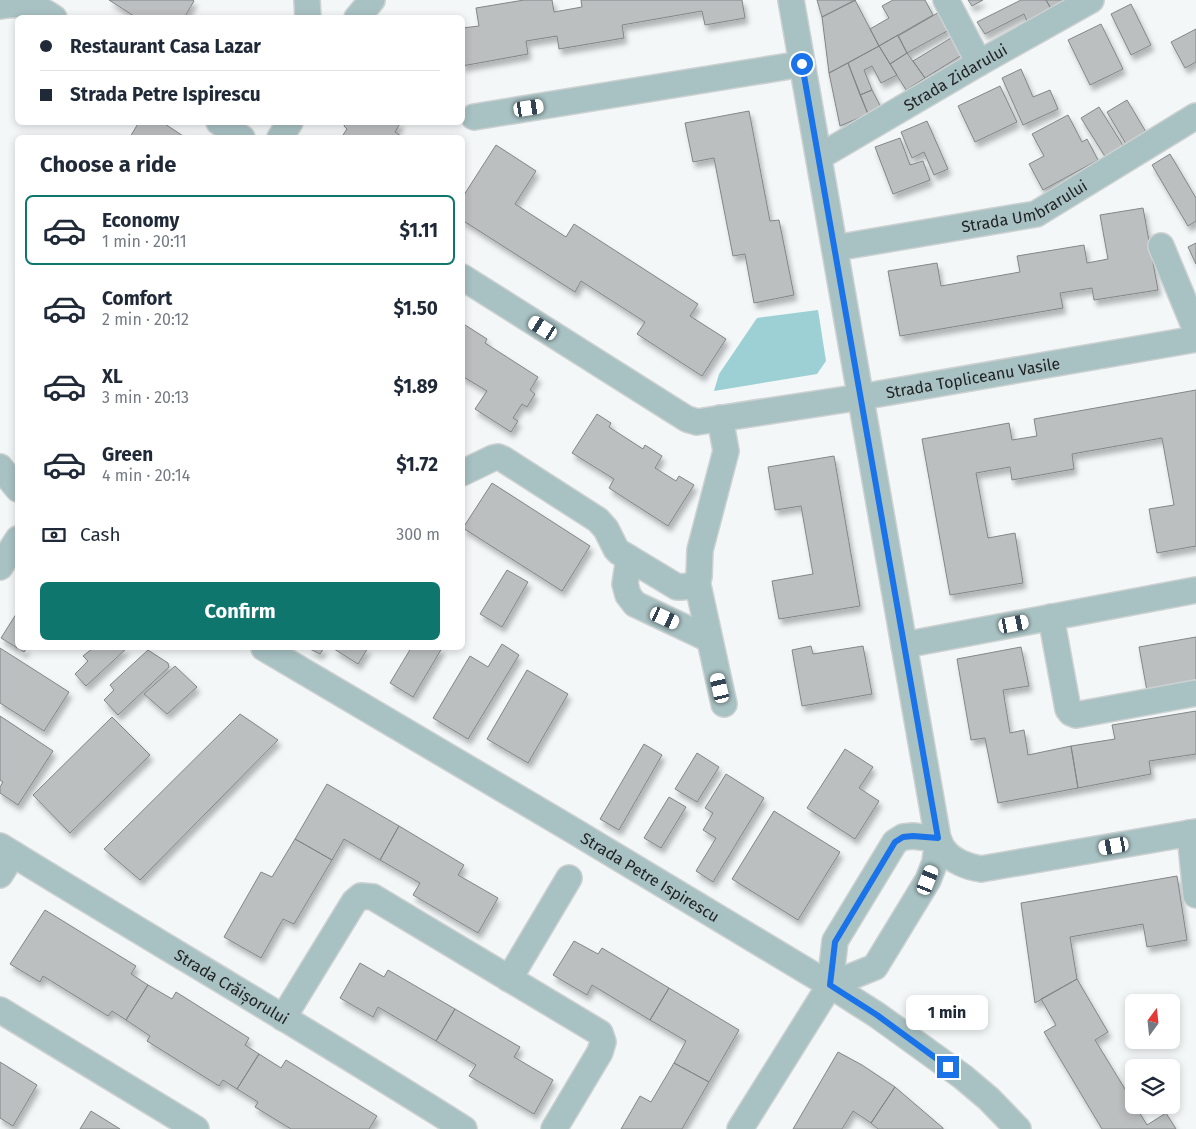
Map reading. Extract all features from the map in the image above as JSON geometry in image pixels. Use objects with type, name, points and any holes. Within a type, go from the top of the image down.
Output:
[{"type":"street","points":[[306,0],[308,15]]},
{"type":"street","points":[[360,15],[372,0]]},
{"type":"street","points":[[791,0],[938,838],[944,851],[955,860],[970,867],[981,869],[1193,832],[1196,895]]},
{"type":"street","points":[[946,0],[980,63]]},
{"type":"street","name":"Strada Zidarului","points":[[819,157],[1091,0]]},
{"type":"street","points":[[0,6],[24,4],[35,7],[49,15]]},
{"type":"street","points":[[474,117],[802,64]]},
{"type":"street","name":"Strada Umbrarului","points":[[835,248],[1036,214],[1196,116]]},
{"type":"street","points":[[222,125],[238,135]]},
{"type":"street","points":[[1161,246],[1196,330]]},
{"type":"street","name":"Strada Topliceanu Vasile","points":[[465,279],[687,419],[698,422],[861,397],[1196,339]]},
{"type":"street","points":[[720,418],[726,451],[700,550],[700,572],[697,581],[724,704]]},
{"type":"street","points":[[465,472],[493,458],[503,459],[598,520],[606,529],[616,549],[629,558],[677,587],[690,586],[697,581]]},
{"type":"street","points":[[0,467],[15,485]]},
{"type":"street","points":[[0,567],[15,544]]},
{"type":"street","points":[[629,558],[625,584],[628,595],[635,604],[710,639]]},
{"type":"street","points":[[904,645],[1196,590]]},
{"type":"street","points":[[1051,617],[1068,709],[1071,713],[1076,715],[1196,692]]},
{"type":"street","name":"Strada Petre Ispirescu","points":[[267,650],[830,985],[877,1015],[963,1077],[1018,1129]]},
{"type":"street","points":[[740,1129],[830,985],[835,942],[895,842],[903,837],[913,836],[938,838]]},
{"type":"street","points":[[830,985],[875,966],[928,880],[935,862],[938,838]]},
{"type":"street","points":[[0,875],[7,850]]},
{"type":"street","name":"Strada Crăișorului","points":[[7,850],[283,1018],[433,1121],[464,1129]]},
{"type":"street","points":[[509,979],[569,878]]},
{"type":"street","points":[[283,1018],[354,902],[361,896],[373,897],[600,1033],[603,1042],[600,1052],[554,1129]]},
{"type":"street","points":[[0,1010],[181,1125]]},
{"type":"shaded area","points":[[818,310],[826,361],[817,374],[714,391],[719,374],[757,318]]},
{"type":"building","points":[[109,0],[194,1],[186,15],[132,15]]},
{"type":"building","points":[[524,0],[552,0],[554,12],[582,7],[581,0],[742,0],[745,18],[705,25],[702,11],[622,25],[624,38],[559,49],[557,36],[526,41],[528,54],[465,65],[465,28],[479,26],[476,8]]},
{"type":"building","points":[[817,0],[856,0],[822,17]]},
{"type":"building","points":[[855,0],[879,46],[829,73],[822,17]]},
{"type":"building","points":[[893,0],[925,0],[933,15],[879,46],[870,29],[889,18],[882,6]]},
{"type":"building","points":[[968,0],[983,0],[972,6]]},
{"type":"building","points":[[1021,0],[1046,0],[1053,12],[1028,24],[1024,14],[985,34],[977,22]]},
{"type":"building","points":[[1046,0],[1071,0],[1053,12]]},
{"type":"building","points":[[1131,4],[1151,45],[1131,55],[1111,14]]},
{"type":"building","points":[[941,11],[949,30],[907,53],[898,36]]},
{"type":"building","points":[[1101,24],[1123,69],[1090,85],[1068,40]]},
{"type":"building","points":[[1196,29],[1196,62],[1185,68],[1171,42]]},
{"type":"building","points":[[898,35],[907,53],[890,64],[879,46]]},
{"type":"building","points":[[951,38],[962,55],[925,78],[913,61]]},
{"type":"building","points":[[879,46],[897,75],[881,83],[872,66],[864,70],[872,90],[860,95],[848,63]]},
{"type":"building","points":[[907,53],[925,78],[906,90],[890,64]]},
{"type":"building","points":[[848,63],[868,114],[840,126],[829,73]]},
{"type":"building","points":[[1021,69],[1033,97],[1050,90],[1058,109],[1023,125],[1002,78]]},
{"type":"building","points":[[1000,86],[1017,122],[975,142],[958,106]]},
{"type":"building","points":[[872,90],[882,109],[868,114],[860,95]]},
{"type":"building","points":[[1127,100],[1146,132],[1126,144],[1107,112]]},
{"type":"building","points":[[1099,107],[1124,147],[1106,158],[1081,118]]},
{"type":"building","points":[[749,111],[770,221],[779,220],[794,295],[754,303],[745,254],[733,256],[714,158],[693,162],[685,123]]},
{"type":"building","points":[[1068,115],[1082,142],[1087,139],[1098,160],[1043,190],[1029,164],[1044,156],[1032,134]]},
{"type":"building","points":[[927,121],[948,169],[934,175],[924,152],[912,158],[901,132]]},
{"type":"building","points":[[137,125],[166,125],[182,135],[131,135]]},
{"type":"building","points":[[399,125],[395,132],[400,135],[343,135],[347,129],[344,126]]},
{"type":"building","points":[[900,138],[910,165],[923,161],[930,180],[893,194],[875,147]]},
{"type":"building","points":[[496,145],[536,171],[515,204],[566,237],[574,224],[698,304],[690,316],[726,339],[702,376],[637,334],[645,322],[581,281],[575,292],[465,222],[465,193]]},
{"type":"building","points":[[1170,154],[1196,198],[1196,221],[1188,226],[1152,165]]},
{"type":"building","points":[[1143,208],[1158,290],[1094,300],[1092,288],[1060,293],[1063,308],[900,336],[888,271],[937,263],[941,286],[1020,272],[1017,256],[1084,245],[1087,263],[1108,259],[1100,215]]},
{"type":"building","points":[[1196,243],[1196,264],[1188,247]]},
{"type":"building","points":[[465,325],[487,339],[485,343],[538,377],[530,390],[535,394],[527,407],[522,404],[513,418],[518,421],[511,432],[475,409],[487,391],[465,378]]},
{"type":"building","points":[[1196,390],[1196,546],[1157,553],[1149,509],[1174,505],[1162,438],[1072,454],[1074,469],[1012,480],[1010,467],[976,473],[988,538],[1015,533],[1023,583],[950,595],[922,439],[1009,423],[1012,440],[1037,436],[1034,419]]},
{"type":"building","points":[[597,414],[611,423],[609,427],[643,449],[645,445],[662,456],[655,468],[676,481],[679,476],[694,485],[668,526],[609,488],[614,479],[572,453]]},
{"type":"building","points":[[834,456],[860,606],[779,619],[772,581],[813,574],[801,506],[775,510],[768,467]]},
{"type":"building","points":[[492,483],[590,546],[562,591],[465,529],[465,525]]},
{"type":"building","points":[[507,570],[528,582],[502,627],[480,614]]},
{"type":"building","points":[[15,616],[15,647],[1,638]]},
{"type":"building","points":[[1196,637],[1196,682],[1147,691],[1139,647]]},
{"type":"building","points":[[502,644],[519,655],[468,739],[433,718],[470,656],[488,667]]},
{"type":"building","points":[[811,646],[813,654],[863,646],[872,694],[802,706],[792,650]]},
{"type":"building","points":[[1021,647],[1029,686],[1003,690],[1010,733],[1024,730],[1028,755],[1071,746],[1078,788],[998,803],[985,738],[971,740],[957,659]]},
{"type":"building","points":[[0,648],[69,692],[44,731],[0,703]]},
{"type":"building","points":[[90,650],[125,650],[86,686],[75,674],[88,661],[83,656]]},
{"type":"building","points":[[148,650],[168,663],[169,667],[118,715],[104,700],[114,690],[110,685]]},
{"type":"building","points":[[312,650],[323,650],[320,654]]},
{"type":"building","points":[[336,650],[367,650],[358,664]]},
{"type":"building","points":[[410,650],[441,650],[413,697],[390,683]]},
{"type":"building","points":[[175,666],[197,687],[167,714],[144,694]]},
{"type":"building","points":[[527,670],[568,694],[528,763],[487,739]]},
{"type":"building","points":[[1196,711],[1196,754],[1149,761],[1151,774],[1078,788],[1071,746],[1115,739],[1112,725]]},
{"type":"building","points":[[240,714],[278,740],[140,880],[104,849]]},
{"type":"building","points":[[0,716],[53,751],[18,805],[0,793],[0,787],[3,782],[0,780]]},
{"type":"building","points":[[112,717],[150,755],[70,833],[33,795]]},
{"type":"building","points":[[644,744],[662,755],[619,830],[600,819]]},
{"type":"building","points":[[845,749],[873,767],[859,788],[879,801],[855,839],[807,808]]},
{"type":"building","points":[[697,753],[719,767],[697,802],[675,789]]},
{"type":"building","points":[[726,774],[764,798],[713,882],[696,871],[716,838],[703,830],[713,813],[705,808]]},
{"type":"building","points":[[327,784],[399,826],[380,860],[344,839],[332,860],[295,839]]},
{"type":"building","points":[[669,797],[686,807],[661,848],[644,838]]},
{"type":"building","points":[[774,811],[840,852],[798,920],[732,879]]},
{"type":"building","points":[[399,826],[464,865],[458,875],[498,898],[478,933],[413,895],[420,883],[380,860]]},
{"type":"building","points":[[295,839],[332,860],[294,924],[283,919],[261,958],[224,937],[261,872],[272,877]]},
{"type":"building","points":[[1177,876],[1187,940],[1147,947],[1143,924],[1070,937],[1077,979],[1035,1003],[1021,903]]},
{"type":"building","points":[[45,910],[136,966],[131,974],[148,985],[126,1020],[112,1011],[108,1016],[43,976],[40,982],[10,964]]},
{"type":"building","points":[[574,941],[598,954],[602,948],[669,988],[650,1020],[592,985],[587,995],[553,975]]},
{"type":"building","points":[[360,963],[384,977],[388,970],[455,1009],[436,1041],[378,1007],[373,1017],[340,998]]},
{"type":"building","points":[[1077,979],[1108,1032],[1095,1040],[1125,1089],[1125,1114],[1140,1114],[1147,1125],[1167,1114],[1176,1129],[1102,1129],[1044,1032],[1056,1025],[1041,999]]},
{"type":"building","points":[[148,985],[172,999],[176,992],[249,1038],[245,1045],[259,1054],[237,1089],[223,1080],[219,1086],[147,1041],[150,1036],[126,1020]]},
{"type":"building","points":[[669,988],[739,1030],[709,1082],[674,1063],[686,1041],[650,1020]]},
{"type":"building","points":[[455,1009],[520,1047],[514,1057],[553,1080],[534,1114],[469,1076],[476,1065],[436,1041]]},
{"type":"building","points":[[838,1052],[895,1087],[871,1123],[853,1111],[842,1129],[793,1129]]},
{"type":"building","points":[[259,1054],[281,1068],[286,1060],[377,1116],[369,1129],[291,1129],[255,1107],[258,1102],[237,1089]]},
{"type":"building","points":[[0,1062],[37,1085],[13,1126],[0,1118]]},
{"type":"building","points":[[674,1063],[709,1082],[682,1129],[621,1129],[640,1096],[651,1102]]},
{"type":"building","points":[[895,1087],[943,1129],[878,1129],[871,1123]]},
{"type":"building","points":[[91,1111],[120,1129],[80,1129]]},
{"type":"route","points":[[802,64],[938,838],[913,836],[903,837],[895,842],[835,942],[830,985],[877,1015],[948,1067]]}]
